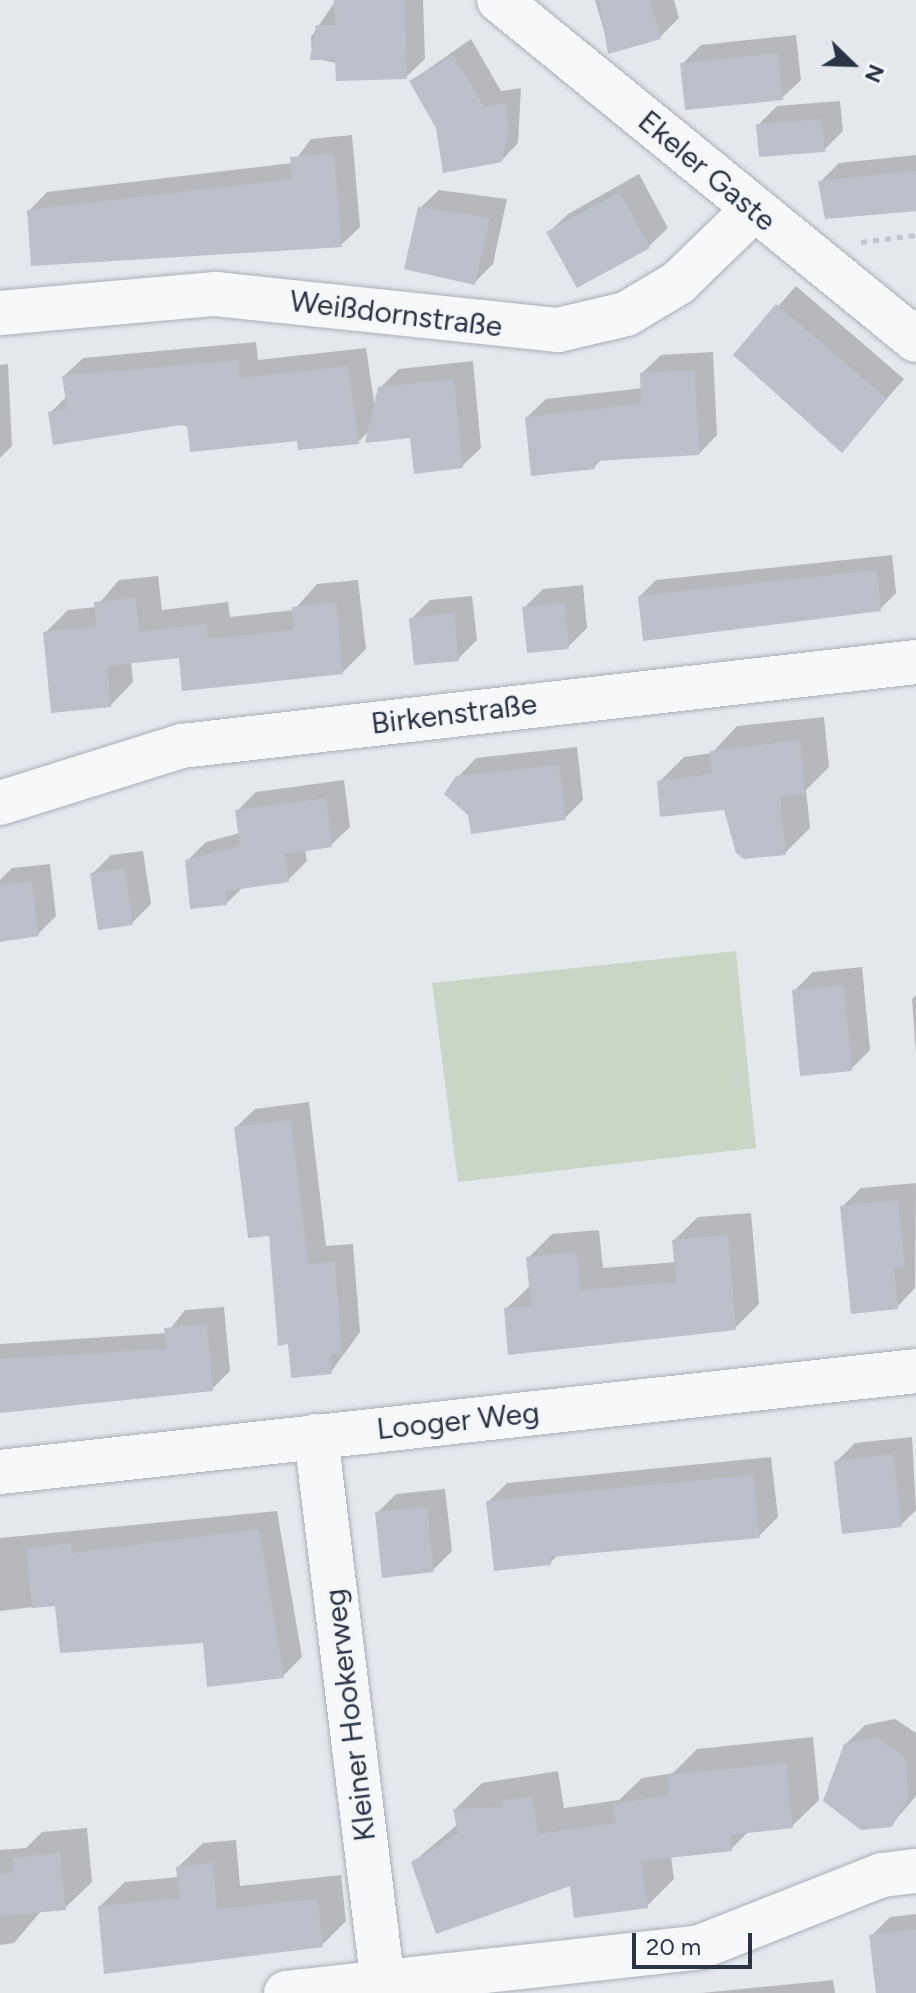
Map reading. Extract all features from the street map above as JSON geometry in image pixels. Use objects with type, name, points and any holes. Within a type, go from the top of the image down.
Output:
[{"type":"street","name":"Ekeler Gaste","points":[[499,0],[916,340]]},
{"type":"street","name":"Weißdornstraße","points":[[0,313],[215,294],[558,330],[626,314],[678,283],[753,210]]},
{"type":"street","name":"Birkenstraße","points":[[0,803],[182,746],[916,662]]},
{"type":"street","name":"Looger Weg","points":[[0,1472],[916,1371]]},
{"type":"street","name":"Kleiner Hookerweg","points":[[316,1436],[383,1985]]},
{"type":"street","points":[[286,1993],[383,1985],[700,1947],[882,1875],[916,1871]]},
{"type":"green space","points":[[736,951],[756,1148],[458,1182],[432,983]]},
{"type":"building","points":[[334,0],[405,0],[407,79],[336,81],[335,60],[310,60],[316,25],[335,25]]},
{"type":"building","points":[[599,0],[650,0],[661,39],[608,54]]},
{"type":"building","points":[[778,53],[783,100],[685,110],[680,63]]},
{"type":"building","points":[[453,55],[484,107],[505,103],[509,128],[502,162],[443,173],[436,128],[409,81]]},
{"type":"building","points":[[822,119],[825,152],[759,157],[756,124]]},
{"type":"building","points":[[334,153],[342,247],[31,266],[27,210],[292,179],[290,157]]},
{"type":"building","points":[[916,171],[916,211],[825,219],[818,181]]},
{"type":"building","points":[[620,192],[650,248],[577,288],[546,232]]},
{"type":"building","points":[[418,207],[490,218],[475,285],[404,269]]},
{"type":"building","points":[[776,304],[887,399],[842,453],[733,355]]},
{"type":"building","points":[[238,360],[240,378],[348,366],[359,444],[298,450],[297,441],[190,452],[187,424],[53,445],[48,412],[67,409],[62,376]]},
{"type":"building","points":[[695,370],[699,455],[594,461],[595,469],[531,476],[525,417],[641,404],[640,373]]},
{"type":"building","points":[[454,379],[463,468],[414,474],[410,438],[365,443],[378,387]]},
{"type":"building","points":[[877,570],[881,611],[643,641],[638,596]]},
{"type":"building","points":[[136,598],[139,632],[206,624],[208,639],[294,630],[292,607],[336,602],[343,674],[182,691],[179,658],[107,666],[111,707],[51,713],[43,632],[96,627],[94,602]]},
{"type":"building","points":[[565,603],[569,649],[527,653],[522,607]]},
{"type":"building","points":[[454,613],[459,661],[414,665],[409,618]]},
{"type":"building","points":[[800,740],[805,794],[780,796],[786,855],[744,859],[736,853],[724,810],[660,817],[657,781],[712,774],[710,751]]},
{"type":"building","points":[[559,765],[566,820],[471,834],[468,815],[444,794],[456,776]]},
{"type":"building","points":[[326,798],[332,847],[285,854],[289,882],[226,891],[227,905],[190,909],[185,860],[240,846],[235,810]]},
{"type":"building","points":[[125,869],[133,925],[98,930],[90,873]]},
{"type":"building","points":[[32,881],[39,936],[0,942],[0,885]]},
{"type":"building","points":[[844,985],[852,1071],[800,1076],[792,990]]},
{"type":"building","points":[[291,1120],[308,1264],[335,1262],[342,1353],[330,1354],[332,1374],[291,1378],[288,1344],[278,1346],[269,1236],[248,1238],[234,1127]]},
{"type":"building","points":[[898,1200],[905,1267],[894,1268],[898,1309],[851,1314],[840,1206]]},
{"type":"building","points":[[728,1235],[736,1330],[508,1355],[504,1308],[531,1306],[526,1257],[577,1252],[580,1290],[676,1282],[672,1240]]},
{"type":"building","points":[[207,1324],[213,1391],[0,1413],[0,1359],[167,1349],[164,1328]]},
{"type":"building","points":[[893,1454],[902,1527],[842,1534],[834,1461]]},
{"type":"building","points":[[753,1475],[760,1538],[550,1557],[551,1565],[494,1571],[486,1501]]},
{"type":"building","points":[[427,1507],[434,1572],[382,1578],[375,1512]]},
{"type":"building","points":[[259,1529],[284,1678],[207,1687],[203,1643],[60,1653],[55,1606],[32,1608],[26,1549],[71,1543],[72,1553]]},
{"type":"building","points":[[875,1737],[905,1756],[909,1797],[892,1827],[861,1830],[823,1801],[844,1744]]},
{"type":"building","points":[[786,1763],[793,1828],[730,1835],[732,1851],[641,1861],[648,1908],[574,1918],[570,1886],[436,1934],[411,1862],[458,1834],[453,1809],[503,1807],[502,1800],[532,1797],[538,1834],[616,1823],[613,1804],[670,1795],[668,1775]]},
{"type":"building","points":[[60,1853],[66,1910],[0,1916],[0,1874],[14,1872],[13,1858]]},
{"type":"building","points":[[213,1863],[217,1909],[318,1899],[323,1947],[104,1974],[98,1906],[180,1898],[176,1867]]},
{"type":"building","points":[[916,1929],[916,1993],[876,1993],[869,1935]]}]
